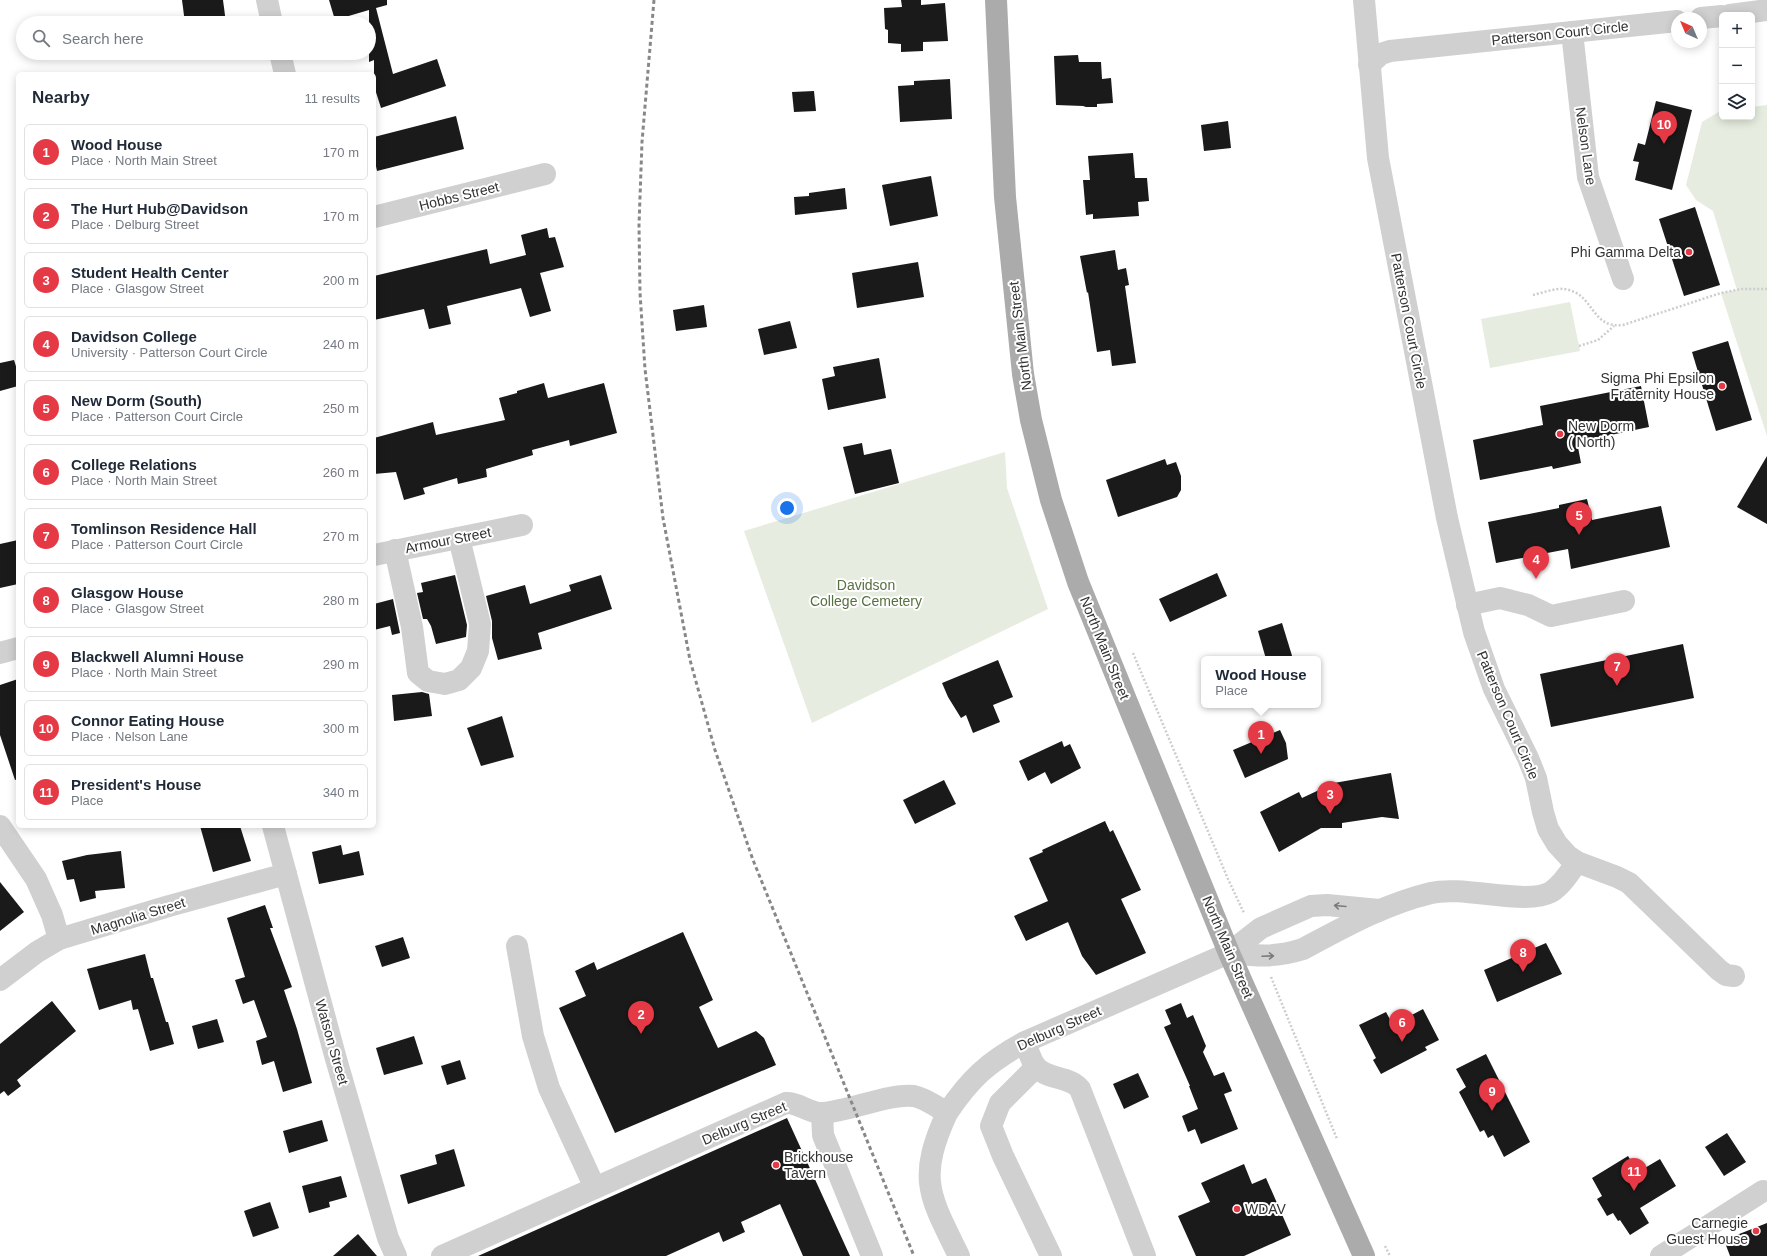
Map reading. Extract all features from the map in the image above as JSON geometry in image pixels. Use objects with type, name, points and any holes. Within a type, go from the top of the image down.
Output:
[{"type":"main road","name":"North Main Street","points":[[996,0],[1005,197],[1023,374],[1031,420],[1051,500],[1078,582],[1230,953],[1364,1256]]},
{"type":"street","points":[[267,0],[270,16]]},
{"type":"street","points":[[1364,0],[1369,65]]},
{"type":"street","points":[[1752,12],[1767,10]]},
{"type":"street","points":[[1707,17],[1719,16]]},
{"type":"street","name":"Patterson Court Circle","points":[[1671,22],[1390,51],[1381,54],[1369,65],[1378,158],[1447,518],[1467,604],[1474,632],[1494,689],[1528,758],[1536,778],[1548,829],[1557,844],[1568,856],[1577,862],[1629,883],[1719,970],[1726,975],[1734,976]]},
{"type":"street","name":"Nelson Lane","points":[[1572,32],[1588,177],[1623,279]]},
{"type":"street","points":[[282,60],[285,72]]},
{"type":"street","name":"Hobbs Street","points":[[376,216],[544,174]]},
{"type":"street","name":"Armour Street","points":[[376,555],[522,525]]},
{"type":"street","points":[[395,550],[412,627],[418,673],[428,681],[445,684],[459,680],[471,668],[478,651],[480,624],[459,538]]},
{"type":"street","points":[[1467,604],[1500,598],[1528,605],[1551,616],[1624,601]]},
{"type":"street","points":[[0,653],[16,649]]},
{"type":"street","points":[[0,826],[36,879],[52,915],[59,940]]},
{"type":"street","name":"Watson Street","points":[[274,828],[336,1059],[388,1238],[396,1256]]},
{"type":"street","points":[[1230,953],[1260,956],[1274,956],[1290,953],[1303,949],[1378,910],[1430,893],[1462,891],[1486,894],[1537,896],[1551,892],[1566,877],[1577,862]]},
{"type":"street","name":"Magnolia Street","points":[[0,980],[37,952],[59,940],[169,906],[286,874]]},
{"type":"street","points":[[1230,953],[1261,928],[1311,906],[1327,905],[1378,910]]},
{"type":"street","points":[[517,946],[533,1036],[549,1088],[594,1188]]},
{"type":"street","name":"Delburg Street","points":[[442,1256],[786,1103],[793,1102],[810,1111],[822,1113],[906,1096],[914,1096],[923,1099],[947,1113],[963,1089],[996,1058],[1025,1042],[1230,953]]},
{"type":"street","points":[[1025,1042],[1036,1068],[1046,1074],[1075,1083],[1080,1089],[1145,1256]]},
{"type":"street","points":[[1036,1068],[1000,1103],[991,1126],[1003,1156],[1051,1256]]},
{"type":"street","points":[[822,1113],[823,1134],[872,1256]]},
{"type":"street","points":[[947,1113],[932,1147],[929,1178],[930,1193],[936,1209],[959,1256]]},
{"type":"street","points":[[1661,1256],[1763,1191]]},
{"type":"path","points":[[1533,295],[1563,289],[1577,293],[1588,301],[1600,319],[1614,326],[1623,325],[1721,293],[1741,289],[1767,289]]},
{"type":"path","points":[[1579,346],[1598,340],[1614,326]]},
{"type":"green space","points":[[1767,105],[1767,436],[1721,293],[1737,290],[1713,211],[1696,200],[1686,185],[1702,122],[1719,112],[1719,120],[1755,120],[1755,107]]},
{"type":"green space","points":[[1570,302],[1580,351],[1490,368],[1481,319]]},
{"type":"green space","name":"Davidson College Cemetery","points":[[1005,452],[1007,488],[1048,609],[812,723],[744,531]]},
{"type":"building","points":[[182,0],[223,0],[225,16],[184,16]]},
{"type":"building","points":[[329,0],[387,0],[387,5],[376,8],[393,74],[437,59],[446,86],[381,108],[376,92],[376,72],[374,72],[374,60],[376,60],[376,16],[369,16],[369,10],[349,16],[334,16]]},
{"type":"building","points":[[901,0],[921,0],[921,5],[945,3],[948,41],[923,42],[923,51],[901,52],[901,44],[888,43],[888,30],[885,29],[884,8],[902,7]]},
{"type":"building","points":[[1078,55],[1079,62],[1101,62],[1102,79],[1111,78],[1113,103],[1097,104],[1097,107],[1056,105],[1054,56]]},
{"type":"building","points":[[950,79],[952,119],[900,122],[898,86],[914,85],[914,81]]},
{"type":"building","points":[[814,91],[816,111],[794,112],[792,92]]},
{"type":"building","points":[[1656,101],[1692,110],[1672,190],[1635,180],[1639,162],[1633,161],[1638,143],[1645,145]]},
{"type":"building","points":[[456,116],[464,149],[377,171],[376,136]]},
{"type":"building","points":[[1228,121],[1231,148],[1204,151],[1201,125]]},
{"type":"building","points":[[1133,153],[1135,178],[1147,178],[1149,201],[1138,202],[1139,216],[1093,219],[1093,214],[1086,215],[1083,180],[1090,180],[1088,156]]},
{"type":"building","points":[[931,176],[938,216],[890,226],[882,185]]},
{"type":"building","points":[[845,188],[847,209],[795,215],[794,197],[809,196],[809,193]]},
{"type":"building","name":"Phi Gamma Delta","points":[[1695,207],[1720,285],[1684,296],[1659,219]]},
{"type":"building","points":[[547,228],[549,238],[555,237],[564,267],[540,273],[551,311],[530,317],[521,288],[447,306],[451,324],[429,329],[424,309],[376,320],[376,276],[487,249],[490,264],[526,255],[521,235]]},
{"type":"building","points":[[1115,250],[1118,270],[1126,268],[1129,285],[1125,286],[1136,363],[1112,366],[1110,350],[1097,352],[1088,292],[1087,293],[1080,256]]},
{"type":"building","points":[[918,262],[924,297],[857,308],[852,273]]},
{"type":"building","points":[[704,305],[707,327],[676,331],[673,310]]},
{"type":"building","points":[[790,321],[797,348],[764,355],[758,329]]},
{"type":"building","name":"Sigma Phi Epsilon Fraternity House","points":[[1728,341],[1752,420],[1716,431],[1692,352]]},
{"type":"building","points":[[879,358],[886,398],[828,410],[822,379],[835,376],[833,367]]},
{"type":"building","points":[[14,360],[16,366],[16,387],[0,391],[0,363]]},
{"type":"building","points":[[544,383],[548,398],[604,383],[617,433],[570,446],[569,440],[532,450],[533,455],[486,469],[487,477],[458,484],[457,478],[423,488],[425,494],[404,500],[396,472],[376,474],[376,437],[433,422],[436,435],[505,420],[499,398],[517,393],[517,391]]},
{"type":"building","name":"New Dorm ( North)","points":[[1641,386],[1649,427],[1577,442],[1581,463],[1553,469],[1552,466],[1480,480],[1473,440],[1543,425],[1540,406]]},
{"type":"building","points":[[862,443],[864,455],[891,449],[899,483],[855,494],[843,447]]},
{"type":"building","points":[[1767,456],[1767,524],[1737,507]]},
{"type":"building","points":[[1165,459],[1167,465],[1176,462],[1181,476],[1181,490],[1177,497],[1118,517],[1106,480]]},
{"type":"building","points":[[1587,499],[1592,520],[1661,506],[1670,547],[1571,569],[1568,549],[1496,563],[1488,522],[1559,508],[1559,505]]},
{"type":"building","points":[[16,540],[16,584],[0,588],[0,544]]},
{"type":"building","points":[[1217,573],[1227,596],[1170,622],[1159,599]]},
{"type":"building","points":[[455,575],[467,625],[466,637],[436,644],[431,626],[427,619],[423,619],[417,593],[423,592],[421,583]]},
{"type":"building","points":[[601,575],[612,609],[538,633],[542,649],[498,660],[492,638],[492,621],[486,596],[525,585],[530,604],[571,591],[569,585]]},
{"type":"building","points":[[393,599],[400,633],[392,635],[390,626],[376,630],[376,603]]},
{"type":"building","points":[[1282,623],[1292,656],[1265,656],[1258,631]]},
{"type":"building","points":[[1683,644],[1694,698],[1551,727],[1540,674]]},
{"type":"building","points":[[998,660],[1013,697],[993,705],[1000,722],[973,733],[966,715],[961,718],[948,697],[942,683]]},
{"type":"building","points":[[16,680],[15,780],[0,735],[0,685]]},
{"type":"building","points":[[422,692],[429,694],[432,716],[394,721],[392,695]]},
{"type":"building","points":[[502,716],[514,757],[481,766],[467,728]]},
{"type":"building","points":[[1280,730],[1286,743],[1288,759],[1245,778],[1233,750]]},
{"type":"building","points":[[1062,741],[1064,747],[1070,744],[1081,768],[1051,784],[1045,772],[1028,781],[1019,761]]},
{"type":"building","points":[[1391,773],[1399,819],[1382,817],[1342,823],[1342,828],[1321,828],[1279,852],[1260,812],[1299,792],[1302,798],[1334,783]]},
{"type":"building","points":[[944,780],[956,804],[915,824],[903,800]]},
{"type":"building","points":[[1105,821],[1110,832],[1113,830],[1141,890],[1121,899],[1146,953],[1096,975],[1082,956],[1068,922],[1026,941],[1014,916],[1048,901],[1029,858],[1043,852],[1042,850]]},
{"type":"building","points":[[201,828],[241,828],[251,861],[213,872]]},
{"type":"building","points":[[341,845],[343,855],[359,851],[364,875],[319,884],[312,852]]},
{"type":"building","points":[[121,851],[125,888],[95,891],[96,898],[80,902],[74,879],[67,880],[62,861],[87,855]]},
{"type":"building","points":[[0,882],[24,912],[0,931]]},
{"type":"building","points":[[265,905],[273,928],[270,928],[292,987],[284,990],[297,1029],[312,1083],[283,1092],[274,1061],[262,1065],[256,1041],[267,1037],[254,1000],[243,1004],[235,980],[245,977],[227,918]]},
{"type":"building","points":[[683,932],[713,1000],[699,1007],[718,1048],[756,1031],[764,1038],[776,1065],[615,1133],[559,1008],[586,996],[575,971],[594,962],[597,970]]},
{"type":"building","points":[[403,937],[410,958],[382,967],[375,946]]},
{"type":"building","points":[[1546,943],[1562,974],[1497,1002],[1484,970]]},
{"type":"building","points":[[145,954],[151,978],[153,978],[174,1044],[150,1051],[138,1009],[133,1010],[131,1000],[99,1010],[87,969]]},
{"type":"building","points":[[52,1001],[76,1031],[17,1080],[21,1086],[8,1096],[4,1091],[0,1094],[0,1044]]},
{"type":"building","points":[[1181,1003],[1187,1018],[1193,1015],[1206,1046],[1203,1052],[1214,1076],[1224,1072],[1232,1091],[1224,1094],[1238,1129],[1201,1144],[1195,1129],[1188,1132],[1182,1116],[1198,1109],[1190,1086],[1164,1027],[1171,1024],[1165,1010]]},
{"type":"building","points":[[1423,1009],[1439,1040],[1425,1047],[1427,1050],[1381,1074],[1373,1060],[1376,1058],[1359,1025],[1386,1012],[1393,1025]]},
{"type":"building","points":[[217,1019],[224,1042],[198,1049],[192,1026]]},
{"type":"building","points":[[414,1036],[423,1064],[384,1075],[376,1048]]},
{"type":"building","points":[[1486,1054],[1530,1142],[1504,1157],[1493,1135],[1488,1138],[1484,1130],[1480,1132],[1459,1092],[1466,1087],[1456,1069]]},
{"type":"building","points":[[460,1060],[466,1079],[447,1085],[441,1066]]},
{"type":"building","points":[[1138,1073],[1149,1097],[1124,1109],[1113,1084]]},
{"type":"building","points":[[787,1118],[850,1256],[803,1256],[780,1204],[741,1222],[745,1232],[723,1242],[719,1232],[666,1256],[478,1256]]},
{"type":"building","points":[[322,1120],[328,1141],[289,1153],[283,1131]]},
{"type":"building","points":[[1727,1133],[1746,1162],[1724,1176],[1705,1147]]},
{"type":"building","points":[[454,1149],[465,1186],[408,1204],[400,1175],[437,1164],[435,1155]]},
{"type":"building","points":[[1628,1156],[1638,1172],[1660,1159],[1676,1186],[1640,1208],[1649,1223],[1630,1235],[1620,1220],[1618,1221],[1613,1213],[1607,1216],[1597,1199],[1602,1196],[1592,1178]]},
{"type":"building","name":"WDAV","points":[[1244,1164],[1252,1184],[1266,1178],[1291,1235],[1244,1256],[1196,1256],[1178,1216],[1210,1202],[1201,1183]]},
{"type":"building","points":[[341,1176],[347,1197],[329,1202],[330,1207],[309,1213],[302,1186]]},
{"type":"building","points":[[270,1202],[279,1228],[253,1237],[244,1211]]},
{"type":"building","name":"Carnegie Guest House","points":[[1767,1223],[1767,1256],[1730,1256],[1724,1240]]},
{"type":"building","points":[[358,1234],[377,1256],[333,1256]]},
{"type":"railway","points":[[654,0],[642,142],[639,225],[640,293],[645,369],[663,518],[690,660],[715,750],[753,860],[914,1256]]},
{"type":"place","name":"Connor Eating House","points":[[1664,144]]},
{"type":"place","name":"Phi Gamma Delta","points":[[1689,252]]},
{"type":"place","name":"Sigma Phi Epsilon Fraternity House","points":[[1722,386]]},
{"type":"place","name":"New Dorm ( North)","points":[[1560,434]]},
{"type":"place","name":"New Dorm (South)","points":[[1579,535]]},
{"type":"place","name":"Davidson College","points":[[1536,579]]},
{"type":"place","name":"Tomlinson Residence Hall","points":[[1617,686]]},
{"type":"place","name":"Wood House","points":[[1261,754]]},
{"type":"place","name":"Student Health Center","points":[[1330,814]]},
{"type":"place","name":"Glasgow House","points":[[1523,972]]},
{"type":"place","name":"The Hurt Hub@Davidson","points":[[641,1034]]},
{"type":"place","name":"College Relations","points":[[1402,1042]]},
{"type":"place","name":"Blackwell Alumni House","points":[[1492,1111]]},
{"type":"place","name":"Brickhouse Tavern","points":[[776,1165]]},
{"type":"place","name":"President's House","points":[[1634,1191]]},
{"type":"place","name":"WDAV","points":[[1237,1209]]},
{"type":"place","name":"Carnegie Guest House","points":[[1756,1231]]}]
